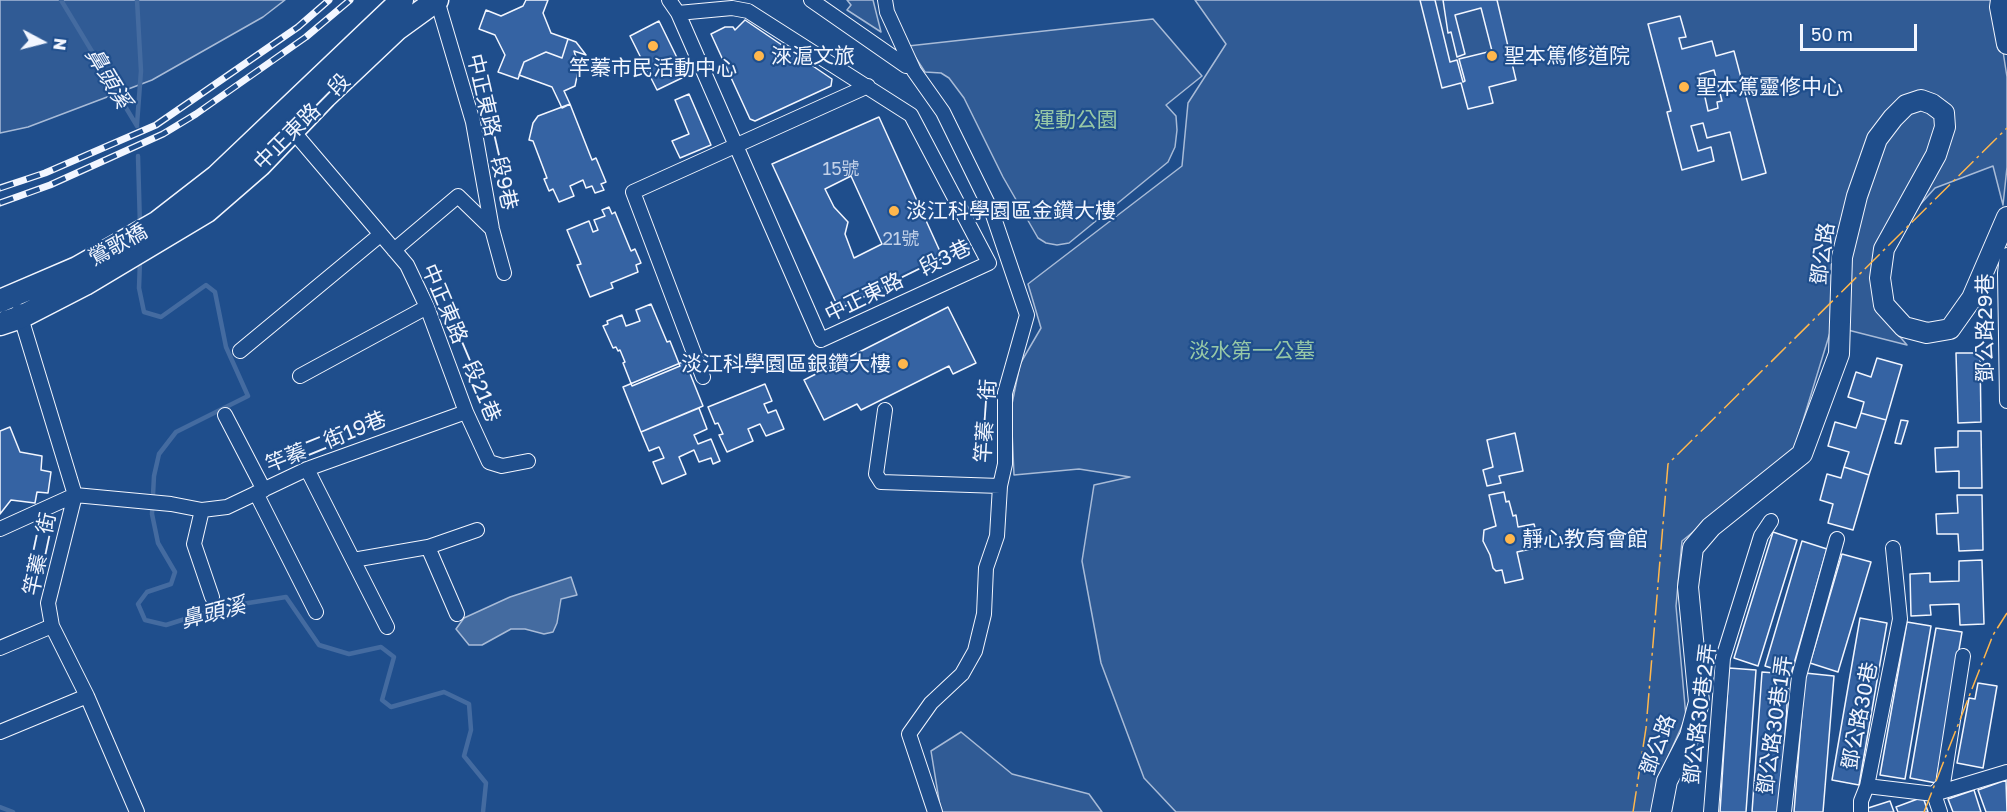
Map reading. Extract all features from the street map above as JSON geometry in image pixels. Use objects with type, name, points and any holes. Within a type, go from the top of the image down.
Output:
[{"type":"main road","name":"中正東路一段","points":[[161,230],[391,8],[402,0]]},
{"type":"main road","name":"中正東路一段","points":[[161,230],[207,211],[260,165],[292,130],[397,29],[437,0]]},
{"type":"main road","name":"鶯歌橋","points":[[81,276],[161,230]]},
{"type":"main road","points":[[6,298],[81,276]]},
{"type":"main road","points":[[11,320],[81,276]]},
{"type":"street","name":"中正東路一段9巷","points":[[437,0],[473,122],[492,229],[504,273]]},
{"type":"street","name":"中正東路一段3巷","points":[[669,0],[678,13],[821,340],[988,263],[911,115],[748,10],[732,8],[678,13]]},
{"type":"street","points":[[811,0],[906,66]]},
{"type":"street","name":"竿蓁一街","points":[[885,0],[887,12],[914,71],[943,112],[992,212],[1027,315],[1005,393],[1005,464],[1000,486],[997,536],[986,567],[984,614],[975,651],[962,674],[931,703],[909,734],[935,812]]},
{"type":"street","points":[[2001,0],[2000,7],[2007,44]]},
{"type":"street","points":[[703,377],[633,192],[868,86]]},
{"type":"street","name":"鄧公路","points":[[1661,812],[1667,781],[1690,736],[1699,702],[1688,587],[1693,548],[1711,527],[1802,454],[1839,354],[1842,257],[1857,196],[1877,139],[1906,105],[1921,100],[1932,104],[1944,113],[1945,127],[1936,155],[1884,249],[1880,278],[1884,305],[1904,327],[1927,333],[1950,329],[1972,298],[2007,217]]},
{"type":"street","name":"中正東路一段21巷","points":[[292,130],[407,265],[427,307],[466,412],[489,462],[502,466],[528,462]]},
{"type":"street","points":[[394,250],[458,196],[492,229]]},
{"type":"street","points":[[240,351],[381,235]]},
{"type":"street","name":"鄧公路29巷","points":[[2007,255],[2007,400]]},
{"type":"street","name":"竿蓁二街","points":[[6,298],[11,320],[75,495],[48,603],[52,626],[87,696],[137,812]]},
{"type":"street","points":[[300,376],[427,307]]},
{"type":"street","points":[[885,410],[876,474],[880,482],[1000,486]]},
{"type":"street","name":"竿蓁二街19巷","points":[[75,495],[171,504],[202,510],[227,507],[307,469],[466,412]]},
{"type":"street","points":[[225,416],[316,612]]},
{"type":"street","points":[[307,469],[387,627]]},
{"type":"street","points":[[0,529],[75,495]]},
{"type":"street","points":[[202,510],[194,544],[212,597]]},
{"type":"street","name":"鄧公路30巷2弄","points":[[1711,812],[1723,658],[1761,536],[1771,521]]},
{"type":"street","points":[[353,560],[428,547],[477,530]]},
{"type":"street","name":"鄧公路30巷1弄","points":[[1784,812],[1799,676],[1837,539]]},
{"type":"street","points":[[428,547],[457,614]]},
{"type":"street","name":"鄧公路30巷","points":[[1893,548],[1900,619],[1867,786],[1934,794],[2007,772]]},
{"type":"street","points":[[0,648],[52,626]]},
{"type":"street","points":[[1940,812],[1934,794],[1943,784],[1963,656]]},
{"type":"street","points":[[0,732],[87,696]]},
{"type":"street","points":[[1861,812],[1860,801],[1867,786]]},
{"type":"shaded area","points":[[0,0],[285,0],[263,17],[152,80],[28,127],[0,133]]},
{"type":"shaded area","points":[[847,0],[873,0],[881,32],[847,10],[851,5]]},
{"type":"shaded area","points":[[1195,0],[1995,0],[2007,77],[2007,167],[2003,205],[1993,166],[1935,188],[1881,248],[1872,277],[1874,306],[1907,345],[1832,326],[1794,450],[1682,541],[1676,606],[1686,717],[1657,781],[1655,812],[1176,812],[1144,778],[1101,663],[1082,561],[1094,485],[1130,477],[1079,469],[1014,475],[1011,409],[1020,364],[1041,328],[1028,284],[1182,166],[1188,103],[1226,44]]},
{"type":"shaded area","name":"運動公園","points":[[1153,19],[1202,76],[1166,105],[1176,116],[1177,130],[1175,147],[1168,162],[1069,243],[1057,245],[1046,243],[1038,238],[1003,177],[964,98],[949,78],[941,73],[925,72],[908,46]]},
{"type":"shaded area","points":[[571,577],[577,595],[561,599],[553,632],[544,634],[525,629],[511,629],[482,645],[469,645],[456,629],[464,618],[510,597]]},
{"type":"shaded area","points":[[961,732],[1012,774],[1089,794],[1102,812],[941,812],[931,751]]},
{"type":"building","points":[[526,0],[548,0],[543,13],[551,33],[568,39],[562,58],[546,52],[524,62],[518,79],[498,72],[505,55],[495,35],[479,29],[486,10],[501,16],[523,6]]},
{"type":"building","name":"聖本篤修道院","points":[[1420,0],[1435,0],[1450,62],[1457,60],[1463,82],[1465,81],[1459,59],[1492,51],[1481,8],[1455,15],[1465,54],[1457,57],[1451,32],[1448,33],[1443,0],[1497,0],[1516,80],[1489,87],[1493,103],[1468,109],[1461,83],[1442,88]]},
{"type":"building","name":"聖本篤靈修中心","points":[[1680,16],[1686,37],[1679,38],[1682,49],[1712,41],[1716,56],[1734,51],[1766,173],[1742,180],[1730,132],[1707,138],[1703,123],[1691,126],[1698,151],[1711,147],[1714,161],[1682,170],[1667,112],[1671,111],[1648,24]],"holes":[[[1714,70],[1722,101],[1717,102],[1718,108],[1708,111],[1700,74]]]},
{"type":"building","name":"淶滬文旅","points":[[745,20],[832,79],[831,86],[755,121],[750,119],[711,34],[725,27],[733,27],[735,30]]},
{"type":"building","name":"竿蓁市民活動中心","points":[[659,21],[686,76],[657,90],[630,36]]},
{"type":"building","points":[[568,39],[576,42],[586,55],[574,51],[579,67],[575,86],[564,91],[570,104],[562,108],[552,87],[519,75],[524,62],[546,52],[562,58]]},
{"type":"building","points":[[689,94],[711,145],[680,158],[672,141],[689,134],[675,100]]},
{"type":"building","points":[[570,104],[592,160],[596,158],[606,182],[601,184],[604,190],[595,193],[592,186],[586,188],[583,180],[570,186],[574,196],[559,202],[553,189],[549,191],[544,179],[547,178],[533,141],[529,140],[533,123],[538,116]]},
{"type":"building","name":"淡江科學園區金鑽大樓","points":[[879,117],[943,258],[839,309],[772,164]],"holes":[[[851,176],[882,244],[854,258],[845,234],[848,222],[834,207],[825,189]]]},
{"type":"building","points":[[609,207],[612,214],[615,212],[631,251],[635,249],[641,263],[636,265],[638,272],[611,283],[613,288],[590,297],[577,265],[581,264],[567,230],[589,221],[593,232],[598,230],[594,220],[605,216],[602,210]]},
{"type":"building","points":[[651,304],[680,366],[632,386],[620,350],[613,348],[603,326],[608,324],[607,321],[622,315],[626,326],[640,321],[636,310]]},
{"type":"building","name":"淡江科學園區銀鑽大樓","points":[[948,307],[976,363],[953,374],[949,366],[861,410],[857,404],[824,420],[804,380]]},
{"type":"building","points":[[1956,353],[1980,353],[1981,422],[1958,423]]},
{"type":"building","points":[[1877,358],[1902,365],[1886,420],[1861,413],[1864,402],[1848,397],[1856,372],[1871,377]]},
{"type":"building","points":[[685,361],[703,406],[641,432],[623,387]]},
{"type":"building","points":[[765,384],[772,401],[764,404],[768,413],[776,410],[784,429],[766,436],[760,424],[748,429],[753,441],[727,452],[719,435],[723,434],[718,423],[715,424],[708,407]]},
{"type":"building","points":[[699,408],[707,429],[694,435],[698,444],[711,439],[720,461],[713,464],[711,458],[699,462],[694,450],[679,457],[686,474],[662,484],[653,462],[664,458],[659,447],[649,451],[641,432]]},
{"type":"building","points":[[1861,413],[1886,420],[1869,475],[1844,467],[1849,452],[1828,446],[1835,422],[1856,428]]},
{"type":"building","points":[[1901,420],[1908,421],[1901,444],[1895,443]]},
{"type":"building","points":[[10,427],[20,452],[42,456],[41,470],[51,472],[48,493],[37,492],[35,503],[11,500],[0,514],[0,431]]},
{"type":"building","points":[[1958,431],[1981,431],[1982,488],[1959,488],[1959,471],[1936,472],[1935,448],[1958,447]]},
{"type":"building","points":[[1515,433],[1523,471],[1499,476],[1501,483],[1487,486],[1483,470],[1493,467],[1487,440]]},
{"type":"building","points":[[1844,467],[1869,475],[1853,530],[1828,523],[1833,504],[1820,500],[1827,474],[1841,478]]},
{"type":"building","name":"靜心教育會館","points":[[1504,492],[1513,516],[1516,515],[1518,527],[1534,524],[1540,547],[1517,552],[1523,579],[1505,583],[1502,570],[1496,571],[1493,568],[1483,541],[1484,530],[1496,526],[1489,495]]},
{"type":"building","points":[[1957,495],[1982,495],[1983,550],[1959,551],[1958,534],[1937,534],[1936,514],[1958,513]]},
{"type":"building","points":[[1773,532],[1797,540],[1758,666],[1734,658]]},
{"type":"building","points":[[1802,541],[1827,549],[1791,674],[1765,666]]},
{"type":"building","points":[[1842,554],[1871,562],[1838,672],[1810,663]]},
{"type":"building","points":[[1982,560],[1984,624],[1960,625],[1959,604],[1930,605],[1931,615],[1911,616],[1910,574],[1930,573],[1930,582],[1959,581],[1959,561]]},
{"type":"building","points":[[1860,618],[1887,623],[1859,785],[1832,780]]},
{"type":"building","points":[[1907,622],[1931,626],[1905,779],[1880,775]]},
{"type":"building","points":[[1936,628],[1962,632],[1936,783],[1910,778]]},
{"type":"building","points":[[1729,668],[1756,670],[1746,812],[1720,812]]},
{"type":"building","points":[[1762,672],[1789,674],[1780,812],[1752,812]]},
{"type":"building","points":[[1805,673],[1834,676],[1823,812],[1794,812]]},
{"type":"building","points":[[1978,683],[1997,686],[1983,768],[1957,763],[1969,698],[1975,699]]},
{"type":"building","points":[[2006,780],[2007,812],[1986,812],[1978,790]]},
{"type":"building","points":[[1974,790],[1981,812],[1953,812],[1948,799]]},
{"type":"building","points":[[1923,797],[1928,812],[1898,812],[1896,807]]},
{"type":"building","points":[[1890,801],[1894,812],[1866,812],[1865,809]]},
{"type":"waterway","name":"鼻頭溪","points":[[61,0],[137,126]]},
{"type":"waterway","name":"鼻頭溪","points":[[137,0],[141,71],[137,124]]},
{"type":"waterway","name":"鼻頭溪","points":[[138,156],[140,226]]},
{"type":"waterway","name":"鼻頭溪","points":[[140,261],[139,288],[144,312],[161,317],[206,285],[215,292],[226,347],[248,396],[176,432],[159,454],[154,476],[152,514],[158,543],[175,572],[171,584],[147,592],[138,604],[145,620],[166,625],[223,607],[286,597],[319,645],[349,654],[381,647],[394,657],[382,700],[391,707],[444,692],[469,704],[471,730],[464,756],[486,783],[483,812]]},
{"type":"waterway","points":[[0,807],[13,812]]},
{"type":"railway","points":[[0,188],[45,173],[156,125],[298,27],[329,0]]},
{"type":"railway","points":[[0,203],[50,185],[163,134],[196,114],[306,37],[350,0]]},
{"type":"power","points":[[1633,812],[1646,728],[1668,464],[2007,128]]},
{"type":"power","points":[[1924,812],[1993,635],[2007,613]]},
{"type":"place","name":"竿蓁市民活動中心","points":[[653,46]]},
{"type":"place","name":"淶滬文旅","points":[[759,56]]},
{"type":"place","name":"聖本篤修道院","points":[[1492,56]]},
{"type":"place","name":"聖本篤靈修中心","points":[[1684,87]]},
{"type":"place","name":"淡江科學園區金鑽大樓","points":[[894,211]]},
{"type":"place","name":"淡江科學園區銀鑽大樓","points":[[903,364]]},
{"type":"place","name":"靜心教育會館","points":[[1510,539]]},
{"type":"park label","name":"淡水第一公墓","points":[[1252,351]]}]
